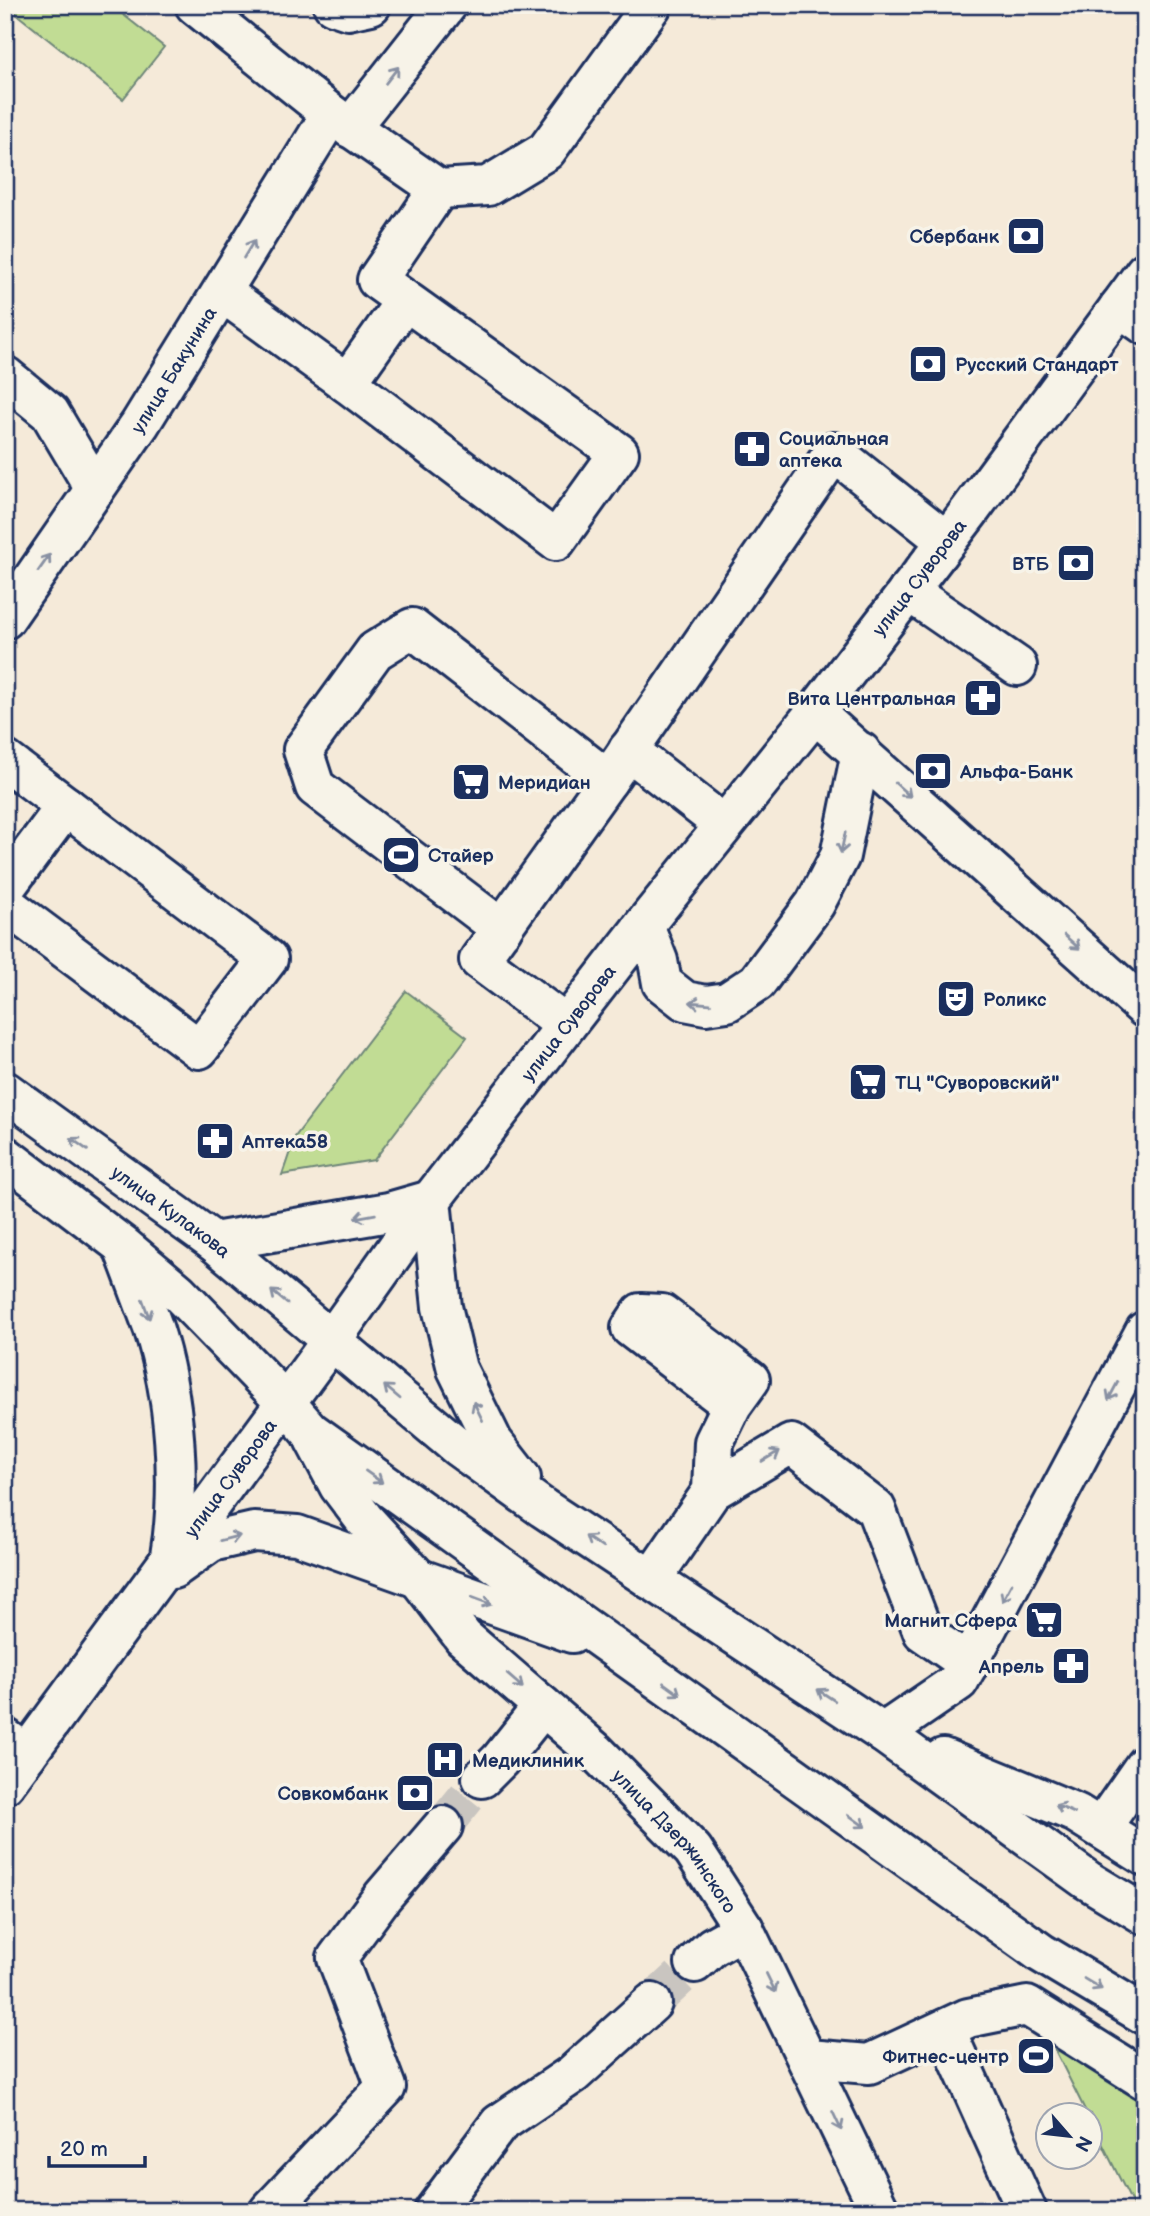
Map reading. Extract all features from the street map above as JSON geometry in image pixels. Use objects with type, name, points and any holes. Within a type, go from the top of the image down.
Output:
[{"type":"main road","points":[[195,5],[340,121],[439,189],[488,186],[546,151],[652,5]]},
{"type":"main road","points":[[333,5],[348,10],[371,5]]},
{"type":"main road","name":"улица Бакунина","points":[[5,619],[140,424],[223,293],[340,121],[447,5]]},
{"type":"main road","points":[[223,293],[556,541],[619,453],[377,280],[439,189]]},
{"type":"main road","name":"улица Суворова","points":[[12,1759],[160,1571],[331,1341],[431,1200],[566,1025],[815,713],[946,541],[1132,316],[1145,272]]},
{"type":"main road","points":[[347,383],[405,301]]},
{"type":"main road","points":[[5,376],[50,413],[95,489]]},
{"type":"main road","points":[[566,1025],[480,960],[834,452],[946,541]]},
{"type":"main road","points":[[908,592],[1017,666]]},
{"type":"main road","points":[[502,929],[314,787],[303,751],[375,651],[412,628],[618,765],[724,825]]},
{"type":"main road","points":[[815,713],[1145,1007]]},
{"type":"main road","points":[[644,925],[658,961],[662,983],[685,1001],[706,1005],[727,1002],[757,982],[815,904],[840,856],[861,752]]},
{"type":"main road","points":[[5,761],[268,959],[199,1049],[5,904]]},
{"type":"main road","points":[[5,888],[66,806]]},
{"type":"main road","name":"улица Кулакова","points":[[5,1091],[214,1242],[458,1447],[543,1508],[883,1733]]},
{"type":"main road","points":[[5,1156],[122,1245],[178,1292],[310,1431],[1041,1953],[1145,2015]]},
{"type":"main road","points":[[214,1242],[389,1212],[431,1200],[442,1307],[457,1369],[493,1442],[543,1508]]},
{"type":"main road","points":[[122,1245],[153,1329],[167,1389],[176,1463],[176,1522],[160,1571]]},
{"type":"main road","points":[[883,1733],[959,1681],[1145,1331]]},
{"type":"main road","points":[[712,1491],[714,1442],[732,1405]]},
{"type":"main road","name":"улица Дзержинского","points":[[310,1431],[339,1486],[364,1519],[418,1578],[463,1637],[596,1752],[693,1850],[744,1928],[880,2211]]},
{"type":"main road","points":[[651,1580],[712,1491],[791,1444],[876,1509],[923,1632],[969,1664]]},
{"type":"main road","points":[[160,1571],[211,1542],[254,1532],[297,1535],[617,1649]]},
{"type":"main road","points":[[482,1777],[500,1760],[543,1706]]},
{"type":"main road","points":[[883,1733],[1076,1813],[1145,1856]]},
{"type":"main road","points":[[883,1733],[1087,1880],[1145,1915]]},
{"type":"main road","points":[[1101,1828],[1145,1765]]},
{"type":"main road","points":[[269,2211],[386,2087],[337,1958],[383,1895],[443,1826]]},
{"type":"main road","points":[[695,1963],[712,1947],[744,1928]]},
{"type":"main road","points":[[434,2211],[499,2124],[572,2074],[652,2003]]},
{"type":"main road","points":[[808,2059],[869,2064],[968,2018],[1027,2006],[1145,2080]]},
{"type":"main road","points":[[945,2029],[1027,2211]]},
{"type":"green space","points":[[5,5],[111,5],[164,47],[123,99]]},
{"type":"green space","points":[[406,991],[467,1037],[374,1160],[282,1175],[295,1137]]},
{"type":"green space","points":[[1053,2046],[1145,2099],[1145,2211],[1136,2211],[1104,2147],[1104,2100],[1080,2100]]},
{"type":"tunnel","points":[[443,1826],[482,1778]]},
{"type":"tunnel","points":[[652,2003],[695,1963]]},
{"type":"place","name":"Сбербанк","points":[[1026,236]]},
{"type":"place","name":"Русский Стандарт","points":[[928,364]]},
{"type":"place","name":"Социальная аптека","points":[[752,449]]},
{"type":"place","name":"ВТБ","points":[[1076,563]]},
{"type":"place","name":"Вита Центральная","points":[[983,698]]},
{"type":"place","name":"Альфа-Банк","points":[[933,771]]},
{"type":"place","name":"Меридиан","points":[[471,782]]},
{"type":"place","name":"Стайер","points":[[401,855]]},
{"type":"place","name":"Роликс","points":[[956,999]]},
{"type":"place","name":"ТЦ \"Суворовский\"","points":[[868,1082]]},
{"type":"place","name":"Аптека58","points":[[215,1141]]},
{"type":"place","name":"Магнит Сфера","points":[[1044,1620]]},
{"type":"place","name":"Апрель","points":[[1071,1666]]},
{"type":"place","name":"Медиклиник","points":[[445,1760]]},
{"type":"place","name":"Совкомбанк","points":[[415,1793]]},
{"type":"place","name":"Фитнес-центр","points":[[1036,2056]]}]
